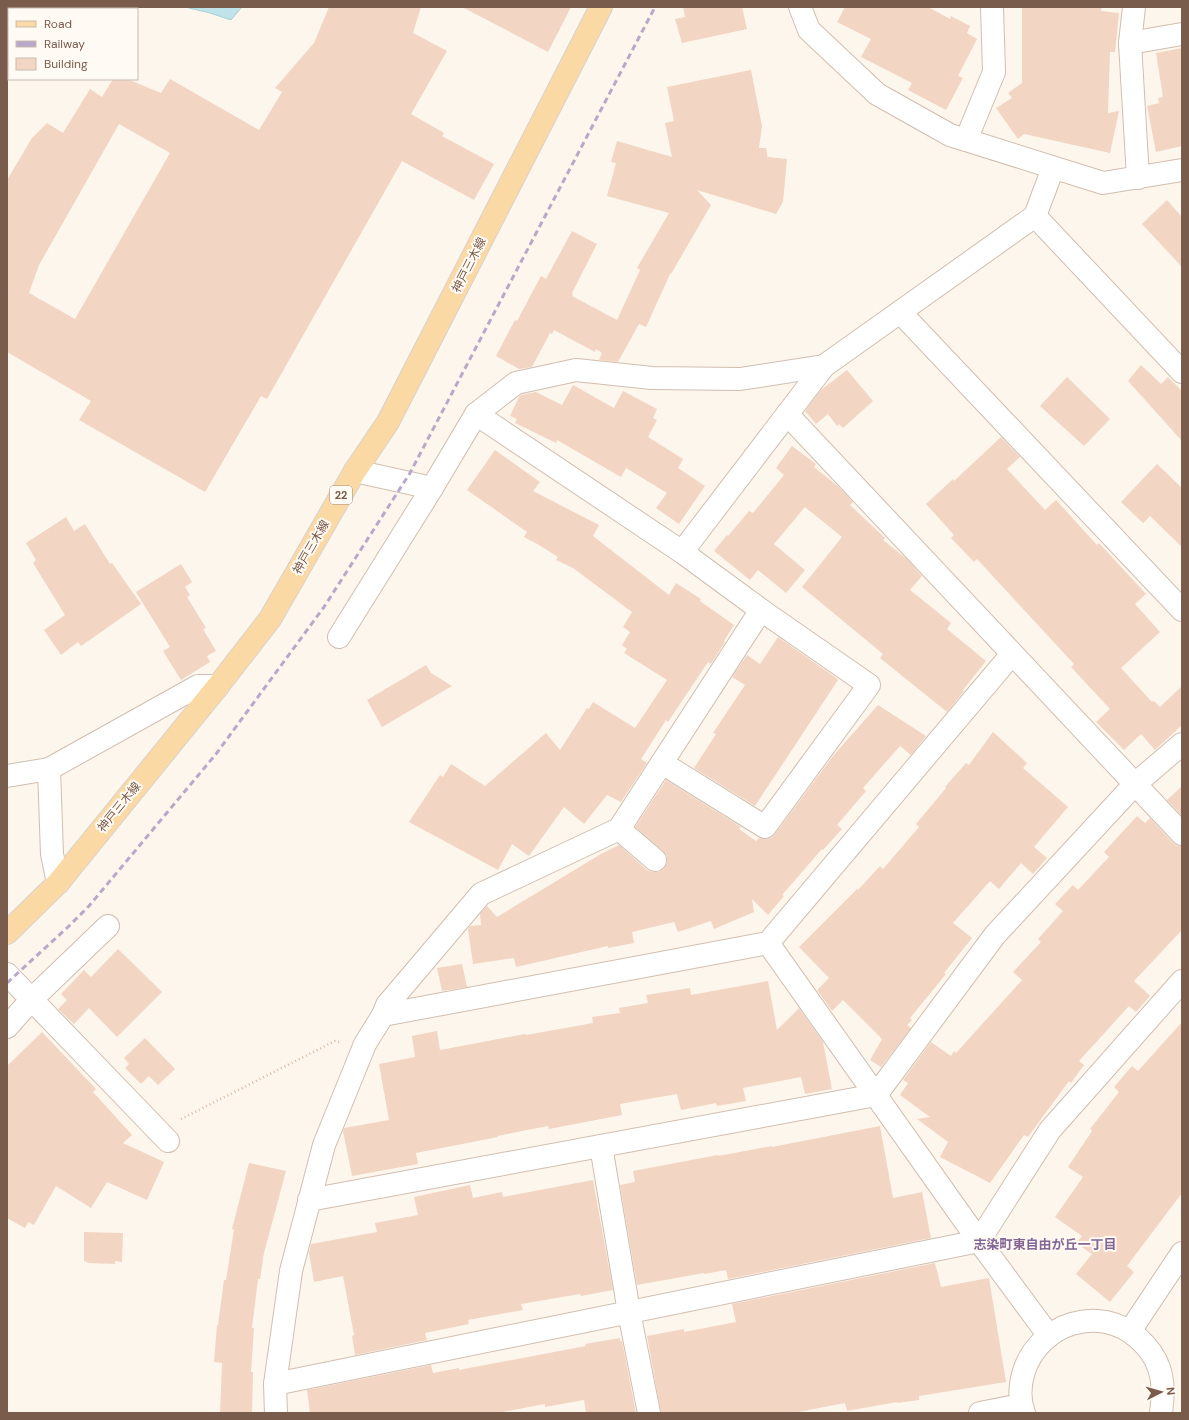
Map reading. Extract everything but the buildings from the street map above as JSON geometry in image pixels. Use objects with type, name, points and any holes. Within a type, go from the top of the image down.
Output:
[{"type":"main road","name":"神戸三木線","points":[[7,934],[58,882],[218,686],[270,619],[355,471],[388,422],[601,7]]},
{"type":"street","points":[[800,7],[809,30],[877,94],[950,135],[1103,183],[1182,170]]},
{"type":"street","points":[[966,140],[994,72],[992,7]]},
{"type":"street","points":[[1134,7],[1130,43],[1138,178]]},
{"type":"street","points":[[1130,43],[1182,34]]},
{"type":"street","points":[[682,552],[824,366],[1035,216],[1054,168]]},
{"type":"street","points":[[1035,216],[1182,372]]},
{"type":"street","points":[[900,312],[1182,610]]},
{"type":"street","points":[[339,637],[432,488],[476,414],[516,383],[576,370],[652,378],[740,380],[824,366]]},
{"type":"street","points":[[476,414],[682,552],[761,610],[869,685],[766,827],[662,763]]},
{"type":"street","points":[[787,414],[1182,834]]},
{"type":"street","points":[[355,471],[432,488]]},
{"type":"street","points":[[276,1413],[275,1384],[291,1271],[309,1200],[324,1145],[366,1044],[383,1015],[387,1005],[481,894],[619,829],[761,610]]},
{"type":"street","points":[[383,1015],[768,942],[1012,654]]},
{"type":"street","points":[[7,776],[49,769],[198,686],[218,686]]},
{"type":"street","points":[[309,1200],[876,1095],[994,935],[1135,784],[1182,744]]},
{"type":"street","points":[[49,769],[52,854],[58,882]]},
{"type":"street","points":[[619,829],[655,860]]},
{"type":"street","points":[[7,1028],[32,999],[108,926]]},
{"type":"street","points":[[768,942],[979,1241],[1048,1336]]},
{"type":"street","points":[[7,974],[163,1136]]},
{"type":"street","points":[[275,1384],[979,1241],[1050,1130],[1182,982]]},
{"type":"street","points":[[601,1146],[629,1312],[650,1413]]},
{"type":"street","points":[[1130,1331],[1182,1253]]},
{"type":"street","points":[[980,1413],[1023,1409],[1021,1381],[1029,1358],[1048,1336],[1062,1327],[1085,1321],[1108,1322],[1130,1331],[1147,1346],[1159,1367],[1164,1390],[1161,1413]]},
{"type":"path","points":[[163,1136],[335,1041],[366,1044]]},
{"type":"water","points":[[7,7],[115,7],[8,8],[7,54]]},
{"type":"water","points":[[185,7],[242,7],[231,20]]},
{"type":"railway","points":[[7,983],[89,906],[216,754],[324,607],[410,473],[655,7]]},
{"type":"district","name":"志染町東自由が丘一丁目","points":[[1045,1244]]}]
